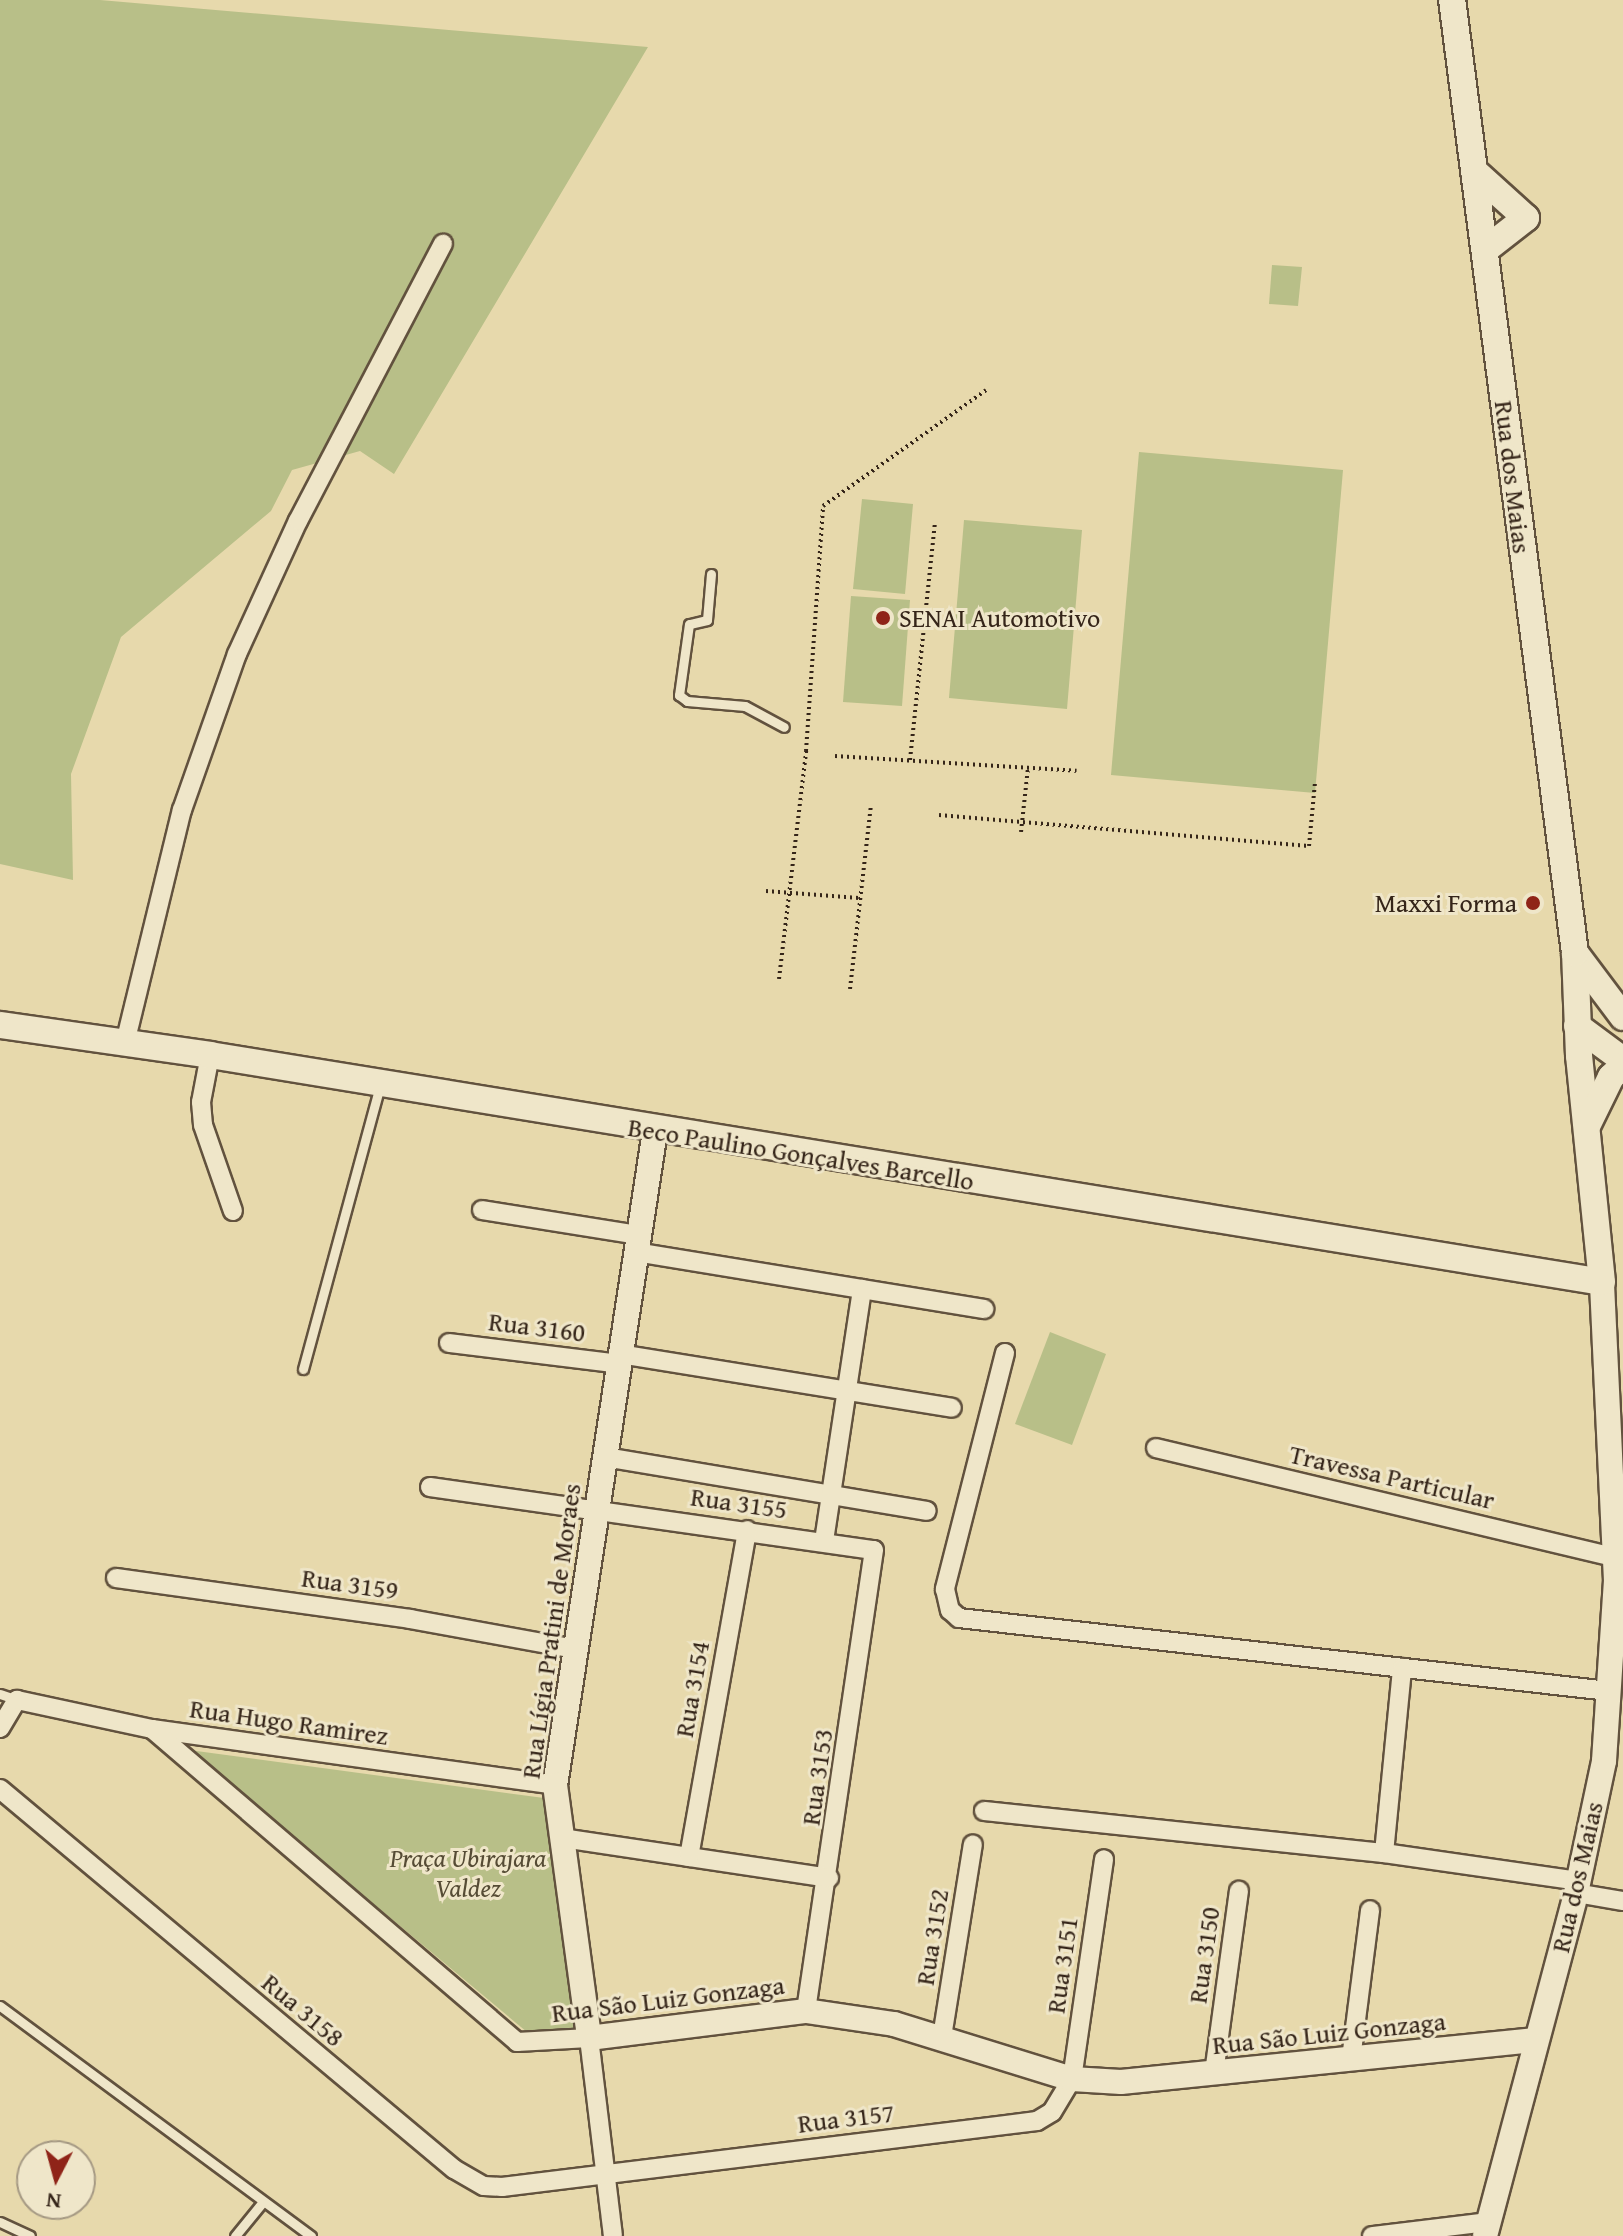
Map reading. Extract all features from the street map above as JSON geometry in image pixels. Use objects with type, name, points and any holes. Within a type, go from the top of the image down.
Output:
[{"type":"main road","name":"Rua dos Maias","points":[[1452,0],[1575,953],[1602,1282]]},
{"type":"main road","points":[[1474,171],[1526,218],[1485,250]]},
{"type":"main road","name":"Rua dos Maias","points":[[1575,953],[1623,1017]]},
{"type":"main road","name":"Beco Paulino Gonçalves Barcello","points":[[0,1025],[210,1055],[655,1131],[1602,1282]]},
{"type":"main road","points":[[1583,1041],[1623,1028]]},
{"type":"main road","points":[[1583,1041],[1623,1063],[1611,1077],[1587,1127]]},
{"type":"street","points":[[125,1043],[182,810],[237,654],[298,521],[443,244]]},
{"type":"street","points":[[210,1055],[201,1102],[203,1125],[233,1211]]},
{"type":"street","name":"Rua Lígia Pratini de Moraes","points":[[613,2236],[555,1785],[655,1131]]},
{"type":"street","points":[[482,1210],[862,1289],[984,1309]]},
{"type":"street","name":"Rua dos Maias","points":[[1486,2229],[1577,1887],[1604,1761],[1619,1573],[1602,1282]]},
{"type":"street","points":[[824,1541],[833,1493],[844,1390],[862,1289]]},
{"type":"street","name":"Rua 3160","points":[[449,1343],[620,1359],[952,1408]]},
{"type":"street","points":[[1005,1353],[945,1589],[950,1610],[959,1618],[1609,1691]]},
{"type":"street","name":"Travessa Particular","points":[[1156,1448],[1619,1573]]},
{"type":"street","points":[[605,1457],[926,1511]]},
{"type":"street","name":"Rua 3155","points":[[430,1487],[874,1550]]},
{"type":"street","name":"Rua 3154","points":[[689,1857],[747,1530]]},
{"type":"street","name":"Rua 3153","points":[[806,2011],[829,1878],[874,1550]]},
{"type":"street","name":"Rua 3159","points":[[116,1578],[410,1619],[575,1649]]},
{"type":"street","points":[[1384,1853],[1402,1668]]},
{"type":"street","points":[[0,1728],[9,1697]]},
{"type":"street","name":"Rua Hugo Ramirez","points":[[9,1697],[152,1729],[555,1785]]},
{"type":"street","name":"Rua São Luiz Gonzaga","points":[[152,1729],[517,2042],[589,2038],[806,2011],[942,2037],[1072,2079],[1121,2082],[1536,2040]]},
{"type":"street","name":"Rua 3158","points":[[0,1789],[469,2180],[502,2187],[606,2174]]},
{"type":"street","points":[[984,1811],[1384,1853],[1577,1887],[1623,1901]]},
{"type":"street","points":[[562,1838],[829,1878]]},
{"type":"street","name":"Rua 3152","points":[[942,2037],[973,1844]]},
{"type":"street","name":"Rua 3151","points":[[1072,2079],[1104,1859]]},
{"type":"street","name":"Rua 3150","points":[[1214,2073],[1239,1891]]},
{"type":"street","points":[[1351,2059],[1370,1910]]},
{"type":"street","name":"Rua 3157","points":[[606,2174],[1037,2121],[1052,2112],[1072,2079]]},
{"type":"street","points":[[1372,2236],[1486,2229]]},
{"type":"lane","points":[[711,574],[707,620],[689,624],[679,695],[687,701],[745,706],[784,727]]},
{"type":"lane","points":[[303,1369],[380,1085]]},
{"type":"lane","points":[[0,2006],[262,2203],[311,2236]]},
{"type":"lane","points":[[235,2236],[262,2203]]},
{"type":"lane","points":[[0,2222],[30,2236]]},
{"type":"path","points":[[779,979],[790,893],[823,506],[986,390]]},
{"type":"path","points":[[910,760],[935,523]]},
{"type":"path","points":[[835,756],[1077,771]]},
{"type":"path","points":[[1021,832],[1028,768]]},
{"type":"path","points":[[939,815],[1022,818],[1309,846],[1315,783]]},
{"type":"path","points":[[850,989],[871,804]]},
{"type":"path","points":[[766,891],[859,898]]},
{"type":"green space","points":[[0,0],[100,0],[648,47],[394,474],[360,451],[292,470],[271,511],[121,637],[71,774],[73,880],[0,864]]},
{"type":"green space","points":[[1272,265],[1302,267],[1298,306],[1269,304]]},
{"type":"green space","points":[[1139,452],[1343,470],[1315,793],[1111,775]]},
{"type":"green space","points":[[862,499],[913,504],[905,594],[853,589]]},
{"type":"green space","points":[[964,520],[1082,530],[1067,709],[949,698]]},
{"type":"green space","points":[[851,596],[910,600],[902,706],[843,702]]},
{"type":"green space","points":[[1050,1332],[1106,1354],[1072,1445],[1015,1424]]},
{"type":"green space","name":"Praça Ubirajara Valdez","points":[[189,1750],[544,1798],[576,2031],[533,2037]]},
{"type":"place","name":"SENAI Automotivo","points":[[883,618]]},
{"type":"place","name":"Maxxi Forma","points":[[1533,903]]}]
